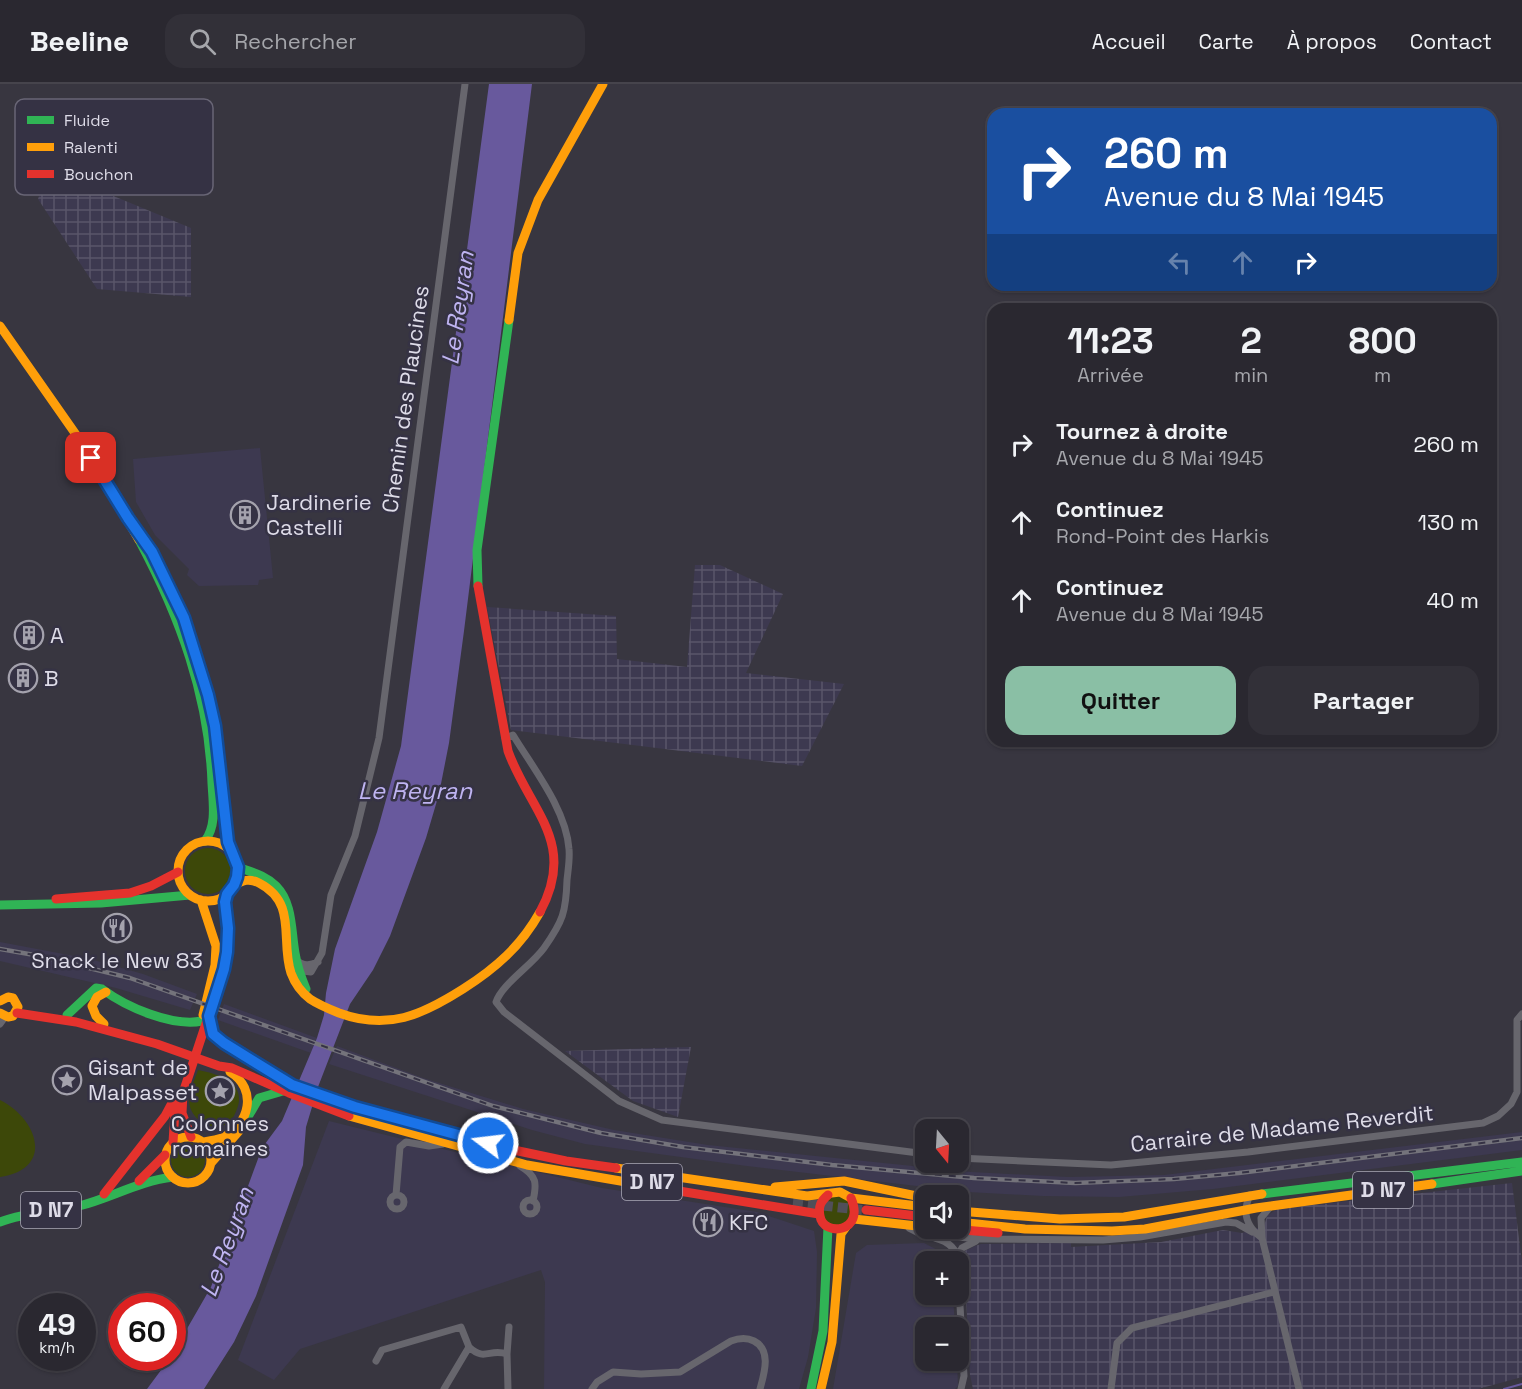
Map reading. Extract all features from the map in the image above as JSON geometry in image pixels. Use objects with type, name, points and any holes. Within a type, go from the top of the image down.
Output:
[{"type":"main road","points":[[234,885],[245,880],[252,881],[268,889],[280,901],[297,986],[306,996],[319,1005],[349,1018],[386,1022],[420,1015],[482,978],[505,960],[524,939],[540,915],[554,871],[552,840],[545,819],[511,760],[478,593],[476,570],[518,253],[538,200],[603,84]]},
{"type":"main road","points":[[0,326],[73,429],[128,518],[152,552],[184,618],[208,695],[215,726],[230,851],[238,867],[237,877],[225,902],[228,928],[224,969],[175,1097],[165,1116],[102,1197]]},
{"type":"main road","points":[[128,518],[177,621],[201,696],[207,727],[213,809],[212,828],[205,841]]},
{"type":"main road","points":[[190,895],[182,885],[178,872],[183,854],[193,845],[205,841],[219,843],[230,851]]},
{"type":"main road","points":[[238,867],[267,877],[284,897],[291,915],[292,963],[305,988],[319,1005]]},
{"type":"main road","points":[[0,900],[93,897],[130,893],[152,886],[178,872]]},
{"type":"main road","points":[[0,905],[94,904],[138,901],[171,895],[190,895],[201,900],[215,900],[227,894]]},
{"type":"main road","points":[[191,1137],[182,1113],[183,1093],[206,1018],[216,946],[201,900]]},
{"type":"main road","points":[[67,1015],[75,1011],[91,990],[102,988],[141,1008],[185,1024],[196,1042]]},
{"type":"main road","points":[[104,1024],[96,1016],[92,1006],[97,997],[106,992]]},
{"type":"main road","points":[[0,1001],[5,997],[11,997],[16,1000],[18,1010]]},
{"type":"main road","points":[[18,1010],[67,1015],[104,1024],[264,1076],[288,1090]]},
{"type":"main road","points":[[2,1018],[12,1017],[18,1010]]},
{"type":"main road","points":[[18,1010],[179,1048]]},
{"type":"main road","points":[[185,1024],[206,1018]]},
{"type":"main road","points":[[206,1018],[217,1038],[288,1090]]},
{"type":"main road","points":[[201,1056],[236,1074],[249,1099],[248,1108],[239,1124],[227,1136],[219,1140],[202,1142]]},
{"type":"main road","points":[[219,1066],[232,1068],[288,1090]]},
{"type":"main road","points":[[175,1097],[173,1142],[165,1155],[166,1167],[173,1177],[186,1183],[198,1181],[207,1174],[211,1163],[236,1135],[259,1098],[288,1090]]},
{"type":"main road","name":"D N7","points":[[288,1090],[368,1122],[510,1160],[794,1202]]},
{"type":"main road","name":"D N7","points":[[319,1102],[566,1161],[807,1196],[828,1195]]},
{"type":"main road","points":[[173,1142],[191,1137],[202,1142],[210,1151],[211,1163]]},
{"type":"main road","name":"D N7","points":[[138,1182],[165,1155]]},
{"type":"main road","points":[[510,1160],[561,1172],[819,1214]]},
{"type":"main road","name":"D N7","points":[[969,1210],[1088,1219],[1159,1211],[1250,1195],[1522,1162]]},
{"type":"main road","name":"D N7","points":[[969,1223],[1025,1229],[1112,1232],[1181,1223],[1271,1206],[1522,1171]]},
{"type":"main road","name":"D N7","points":[[0,1222],[20,1215],[81,1205],[138,1182],[173,1177]]},
{"type":"main road","name":"D N7","points":[[712,1182],[778,1187],[823,1181],[844,1181],[915,1196]]},
{"type":"main road","points":[[846,1227],[837,1230],[823,1223],[819,1214],[820,1203],[828,1195],[840,1192],[851,1198],[915,1206]]},
{"type":"main road","points":[[821,1389],[832,1342],[841,1234],[854,1219],[856,1210],[851,1198]]},
{"type":"main road","points":[[866,1210],[915,1216]]},
{"type":"main road","points":[[854,1219],[915,1228]]},
{"type":"main road","points":[[811,1389],[823,1331],[828,1227]]},
{"type":"main road","points":[[969,1232],[1054,1235],[1094,1235],[1112,1232]]},
{"type":"street","name":"Chemin des Plaucines","points":[[305,988],[307,977],[322,953],[331,895],[355,836],[379,738],[465,84]]},
{"type":"street","points":[[505,738],[513,735],[559,812],[566,831],[569,849],[566,910],[543,950],[526,970],[503,988],[496,1002],[504,1012],[619,1101],[662,1120],[915,1153]]},
{"type":"street","points":[[292,963],[309,966],[318,962]]},
{"type":"street","points":[[298,971],[311,972]]},
{"type":"street","name":"Carraire de Madame Reverdit","points":[[969,1159],[1111,1165],[1248,1152],[1483,1123],[1498,1116],[1511,1104],[1517,1092],[1517,1020],[1521,1014]]},
{"type":"street","points":[[396,1195],[400,1147],[406,1142],[429,1146],[446,1144]]},
{"type":"street","points":[[510,1160],[532,1174],[536,1185],[533,1201]]},
{"type":"street","points":[[1250,1195],[1245,1210],[1252,1232]]},
{"type":"street","points":[[1271,1206],[1261,1218],[1262,1238],[1299,1389]]},
{"type":"street","points":[[969,1237],[1104,1240],[1159,1234],[1226,1222],[1236,1223],[1262,1238]]},
{"type":"street","points":[[942,1239],[953,1251]]},
{"type":"street","points":[[961,1251],[970,1243],[981,1239]]},
{"type":"street","points":[[1111,1389],[1118,1343],[1132,1328],[1274,1292]]},
{"type":"street","points":[[960,1305],[964,1376],[968,1389]]},
{"type":"street","points":[[376,1361],[382,1350],[461,1327],[469,1347],[476,1354],[483,1355],[498,1351],[507,1354]]},
{"type":"street","points":[[508,1389],[509,1327]]},
{"type":"street","points":[[592,1389],[597,1382],[613,1372],[680,1372],[731,1341],[748,1338],[758,1343],[764,1352],[765,1371],[760,1389]]},
{"type":"street","points":[[444,1389],[469,1347]]},
{"type":"street","points":[[961,1389],[964,1376]]},
{"type":"shaded area","points":[[39,195],[111,195],[191,228],[191,297],[97,289],[38,199]]},
{"type":"shaded area","points":[[260,448],[273,578],[259,580],[258,585],[199,586],[187,575],[189,569],[155,535],[136,502],[133,459]]},
{"type":"shaded area","points":[[695,565],[720,565],[783,594],[746,673],[844,684],[802,766],[511,730],[487,607],[616,616],[617,659],[687,667]]},
{"type":"shaded area","points":[[0,942],[90,959],[143,974],[197,994],[190,1010],[116,988],[0,961]]},
{"type":"shaded area","points":[[224,1004],[317,1038],[311,1053],[218,1020]]},
{"type":"shaded area","points":[[337,1046],[423,1078],[523,1109],[614,1130],[708,1145],[915,1166],[915,1173],[969,1172],[1068,1177],[1164,1175],[1522,1132],[1522,1150],[1213,1189],[1119,1197],[969,1192],[969,1185],[915,1186],[585,1144],[532,1130],[329,1064]]},
{"type":"shaded area","points":[[691,1047],[678,1117],[633,1101],[565,1051]]},
{"type":"shaded area","points":[[329,1121],[602,1188],[757,1212],[814,1231],[817,1252],[816,1308],[808,1357],[799,1389],[544,1389],[545,1282],[541,1270],[300,1349],[274,1380],[238,1360]]},
{"type":"shaded area","points":[[1512,1183],[1522,1262],[1522,1377],[1478,1389],[973,1389],[970,1375],[969,1317],[967,1317],[966,1305],[969,1305],[969,1251],[965,1251],[981,1244],[1071,1243],[1071,1247],[1161,1242],[1223,1230],[1242,1233],[1264,1226],[1267,1216],[1277,1209]]},
{"type":"shaded area","points":[[924,1243],[939,1251],[915,1251],[915,1305],[954,1305],[954,1317],[915,1317],[915,1371],[957,1371],[958,1386],[955,1389],[833,1389],[856,1253],[867,1245]]},
{"type":"green space","points":[[208,848],[224,855],[231,871],[224,887],[208,894],[192,887],[185,871],[192,855]]},
{"type":"green space","points":[[198,1070],[222,1077],[229,1081],[238,1092],[237,1109],[227,1124],[208,1125],[193,1113],[189,1097]]},
{"type":"green space","points":[[0,1100],[24,1119],[35,1143],[34,1154],[29,1164],[17,1172],[0,1177]]},
{"type":"green space","points":[[188,1143],[200,1148],[205,1160],[200,1172],[188,1177],[176,1172],[171,1160],[176,1148]]},
{"type":"green space","points":[[837,1197],[847,1201],[851,1211],[847,1221],[837,1225],[827,1221],[823,1211],[827,1201]]},
{"type":"water","name":"Le Reyran","points":[[489,84],[532,84],[464,631],[449,743],[439,794],[426,838],[390,936],[373,970],[350,1004],[318,1087],[306,1127],[303,1165],[256,1296],[234,1342],[204,1389],[147,1389],[160,1371],[186,1371],[186,1330],[211,1287],[262,1148],[282,1121],[317,1038],[324,1015],[335,949],[377,832],[401,746]]},
{"type":"waterway","points":[[1504,1389],[1522,1384]]},
{"type":"tunnel","points":[[793,1202],[862,1210]]},
{"type":"railway","points":[[0,949],[40,956],[130,978],[493,1106],[601,1133],[683,1147],[832,1165],[974,1178],[1075,1183],[1174,1179],[1239,1173],[1522,1138]]},
{"type":"traffic: fast","points":[[478,586],[477,550],[509,320]]},
{"type":"traffic: fast","points":[[139,540],[179,628],[190,658],[205,719],[210,751],[213,806],[213,821],[205,841]]},
{"type":"traffic: fast","points":[[202,674],[215,726],[230,851]]},
{"type":"traffic: fast","points":[[238,867],[267,879],[282,893],[290,918],[299,971],[306,989]]},
{"type":"traffic: fast","points":[[0,905],[101,903],[190,895]]},
{"type":"traffic: fast","points":[[67,1015],[96,988],[150,1014],[177,1021],[202,1021]]},
{"type":"traffic: fast","points":[[249,1115],[259,1098],[283,1091]]},
{"type":"traffic: fast","points":[[1262,1194],[1522,1162]]},
{"type":"traffic: fast","points":[[1432,1184],[1522,1171]]},
{"type":"traffic: fast","points":[[0,1222],[29,1214],[79,1206],[148,1182],[173,1177]]},
{"type":"traffic: fast","points":[[811,1389],[823,1331],[828,1227]]},
{"type":"traffic: slow","points":[[509,320],[518,253],[538,200],[603,84]]},
{"type":"traffic: slow","points":[[0,326],[77,436],[139,540]]},
{"type":"traffic: slow","points":[[208,841],[225,846],[233,854],[238,871],[233,888],[225,896],[208,901],[191,896],[183,888],[178,871],[183,854],[191,846],[208,841]]},
{"type":"traffic: slow","points":[[234,886],[246,880],[255,881],[271,891],[279,901],[286,923],[291,973],[304,994],[339,1013],[373,1020],[404,1018],[419,1013],[463,989],[507,955],[525,935],[540,912]]},
{"type":"traffic: slow","points":[[201,900],[216,946],[215,965],[203,1015]]},
{"type":"traffic: slow","points":[[104,1024],[96,1016],[92,1006],[97,997],[106,992]]},
{"type":"traffic: slow","points":[[0,1001],[8,997],[13,998],[18,1007],[13,1016],[8,1017],[0,1013]]},
{"type":"traffic: slow","points":[[203,1142],[222,1138],[232,1132],[244,1116],[247,1097],[239,1079],[230,1072]]},
{"type":"traffic: slow","points":[[349,1116],[527,1165],[673,1190]]},
{"type":"traffic: slow","points":[[211,1163],[239,1131]]},
{"type":"traffic: slow","points":[[188,1137],[204,1144],[211,1160],[204,1176],[188,1183],[172,1176],[165,1160],[172,1144],[188,1137]]},
{"type":"traffic: slow","points":[[616,1168],[807,1196],[840,1192],[851,1198],[915,1206]]},
{"type":"traffic: slow","points":[[775,1187],[844,1181],[915,1196]]},
{"type":"traffic: slow","points":[[969,1223],[1025,1229],[1112,1231],[1145,1229],[1256,1208],[1432,1184]]},
{"type":"traffic: slow","points":[[969,1212],[1060,1219],[1124,1217],[1262,1194]]},
{"type":"traffic: slow","points":[[854,1219],[915,1226]]},
{"type":"traffic: slow","points":[[821,1389],[832,1342],[841,1234],[846,1227]]},
{"type":"traffic: jam","points":[[478,586],[508,751],[546,827],[552,846],[554,866],[550,887],[540,912]]},
{"type":"traffic: jam","points":[[56,899],[130,893],[151,886],[178,872]]},
{"type":"traffic: jam","points":[[191,1137],[182,1113],[183,1093],[224,969],[228,929],[225,902],[227,894]]},
{"type":"traffic: jam","points":[[17,1013],[76,1022],[157,1044],[219,1066],[232,1068],[349,1116]]},
{"type":"traffic: jam","points":[[209,1016],[213,1033],[217,1038],[292,1085],[355,1107],[509,1149],[566,1161],[616,1168]]},
{"type":"traffic: jam","points":[[173,1142],[176,1095]]},
{"type":"traffic: jam","points":[[104,1194],[165,1116],[173,1101]]},
{"type":"traffic: jam","points":[[139,1181],[165,1155]]},
{"type":"traffic: jam","points":[[673,1190],[819,1214]]},
{"type":"traffic: jam","points":[[828,1195],[819,1209],[820,1216],[823,1223],[835,1229],[849,1225],[853,1219],[854,1210],[851,1198]]},
{"type":"traffic: jam","points":[[866,1210],[915,1216]]},
{"type":"traffic: jam","points":[[969,1230],[998,1233]]},
{"type":"place","name":"Jardinerie Castelli","points":[[245,515]]},
{"type":"place","name":"A","points":[[29,635]]},
{"type":"place","name":"B","points":[[23,678]]},
{"type":"place","name":"Snack le New 83","points":[[117,928]]},
{"type":"place","name":"Gisant de Malpasset","points":[[67,1080]]},
{"type":"place","name":"Colonnes romaines","points":[[220,1091]]},
{"type":"place","name":"KFC","points":[[708,1222]]},
{"type":"route","points":[[91,458],[152,552],[184,618],[208,695],[215,726],[228,842],[238,867],[237,877],[225,902],[228,928],[227,952],[209,1016],[213,1034],[292,1085],[355,1107],[488,1143]]}]
